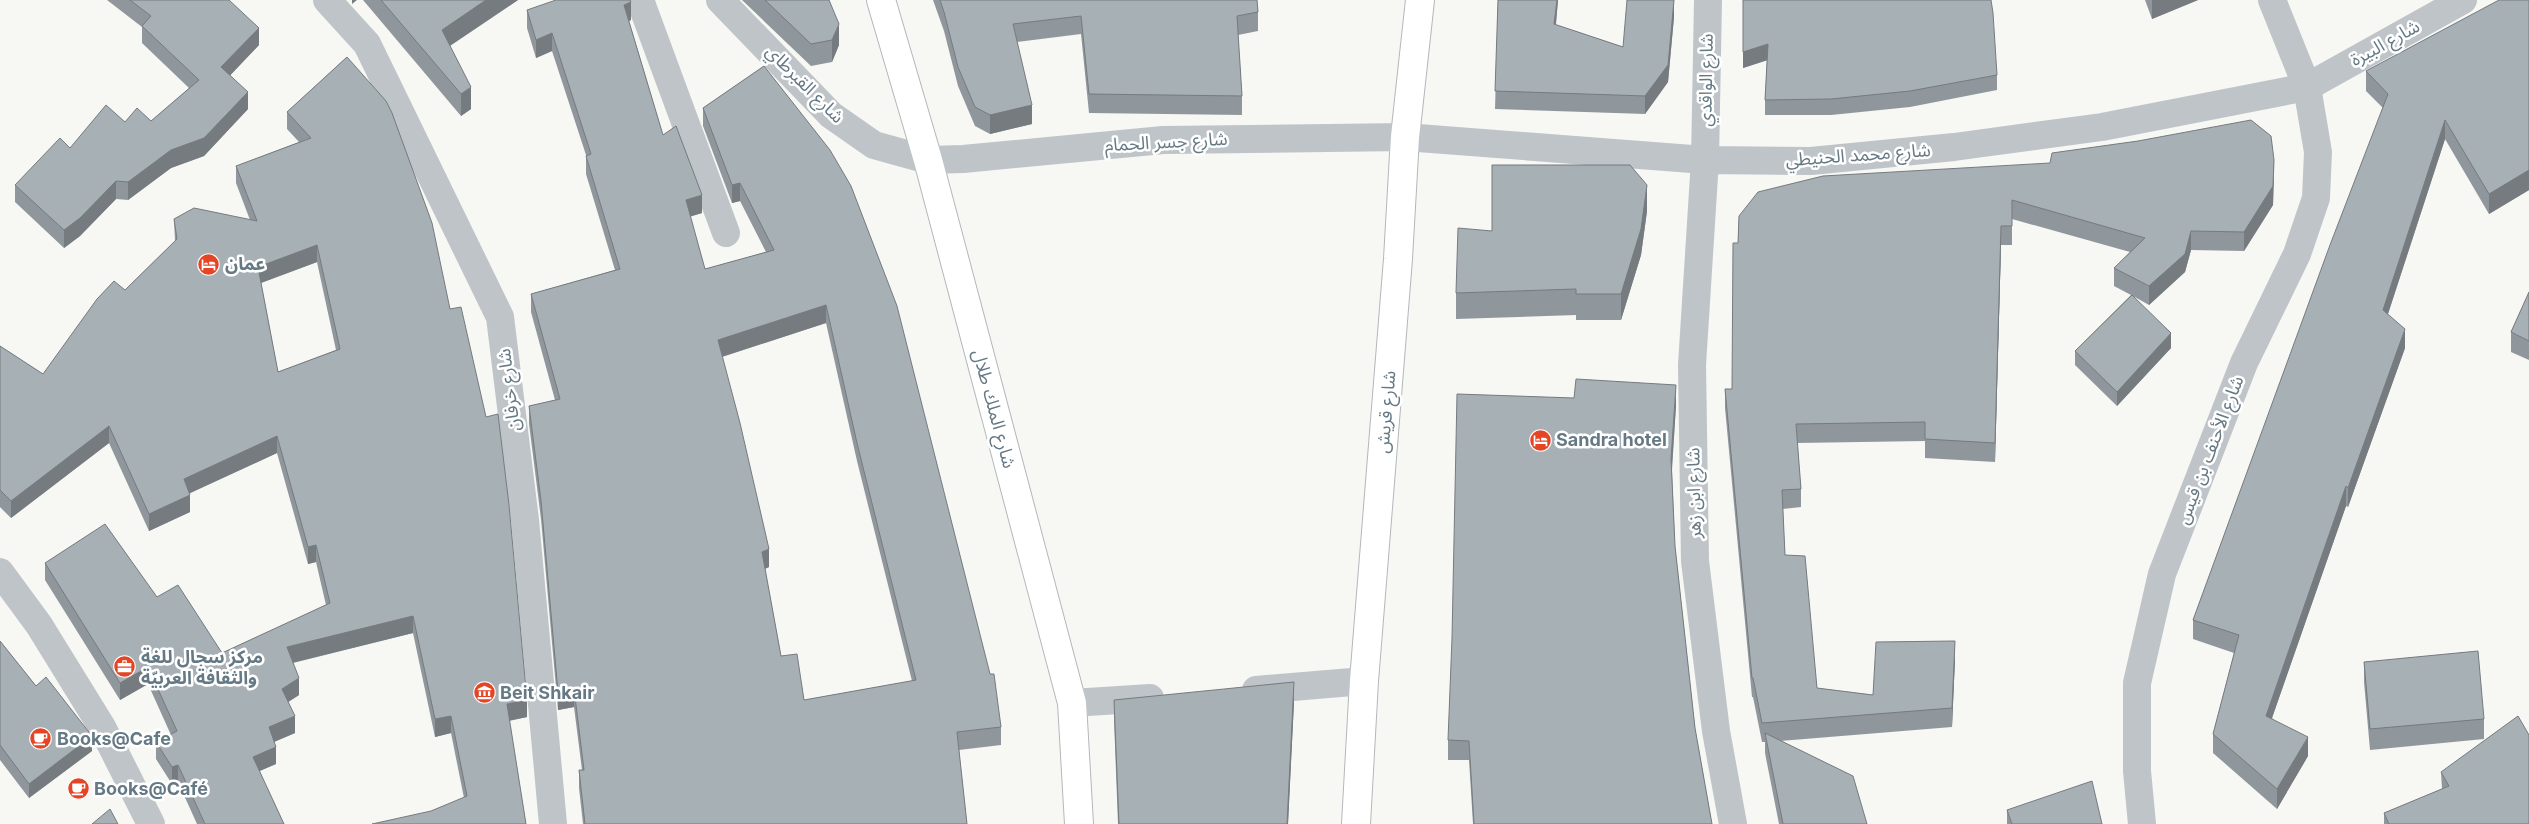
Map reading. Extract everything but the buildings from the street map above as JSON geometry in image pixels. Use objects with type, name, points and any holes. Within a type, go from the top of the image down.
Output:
[{"type":"main road","name":"شارع الملك طلال","points":[[881,0],[928,160],[1072,703],[1079,824]]},
{"type":"main road","name":"شارع قريش","points":[[1356,824],[1364,681],[1398,259],[1405,138],[1420,0]]},
{"type":"street","name":"شارع خرفان","points":[[327,0],[367,44],[500,317],[525,520],[554,824]]},
{"type":"street","points":[[640,0],[726,232]]},
{"type":"street","name":"شارع القبرطاي","points":[[720,0],[831,115],[874,145],[928,160]]},
{"type":"street","name":"شارع الواقدي","points":[[1705,160],[1708,0]]},
{"type":"street","name":"شارع الأحنف بن قيس","points":[[2142,824],[2137,771],[2139,674],[2162,574],[2244,363],[2297,254],[2316,198],[2318,152],[2306,87],[2272,0]]},
{"type":"street","name":"شارع البيرة","points":[[2306,87],[2463,0]]},
{"type":"street","name":"شارع محمد الحنيطي","points":[[1405,138],[1705,160],[1811,161],[1954,147],[2102,127],[2306,87]]},
{"type":"street","name":"شارع جسر الحمام","points":[[928,160],[963,159],[1163,140],[1405,138]]},
{"type":"street","name":"شارع ابن زهر","points":[[1705,160],[1692,365],[1695,561],[1716,732],[1733,824]]},
{"type":"street","points":[[0,572],[39,625],[102,727],[151,824]]},
{"type":"street","points":[[1226,692],[1364,681]]},
{"type":"street","points":[[1072,703],[1178,696]]},
{"type":"place","name":"عمان","points":[[209,264]]},
{"type":"place","name":"Sandra hotel","points":[[1540,440]]},
{"type":"place","name":"مركز سجال للغة والثقافة العربيّة","points":[[125,667]]},
{"type":"place","name":"Beit Shkair","points":[[484,693]]},
{"type":"place","name":"Books@Cafe","points":[[41,739]]},
{"type":"place","name":"Books@Café","points":[[78,789]]}]
